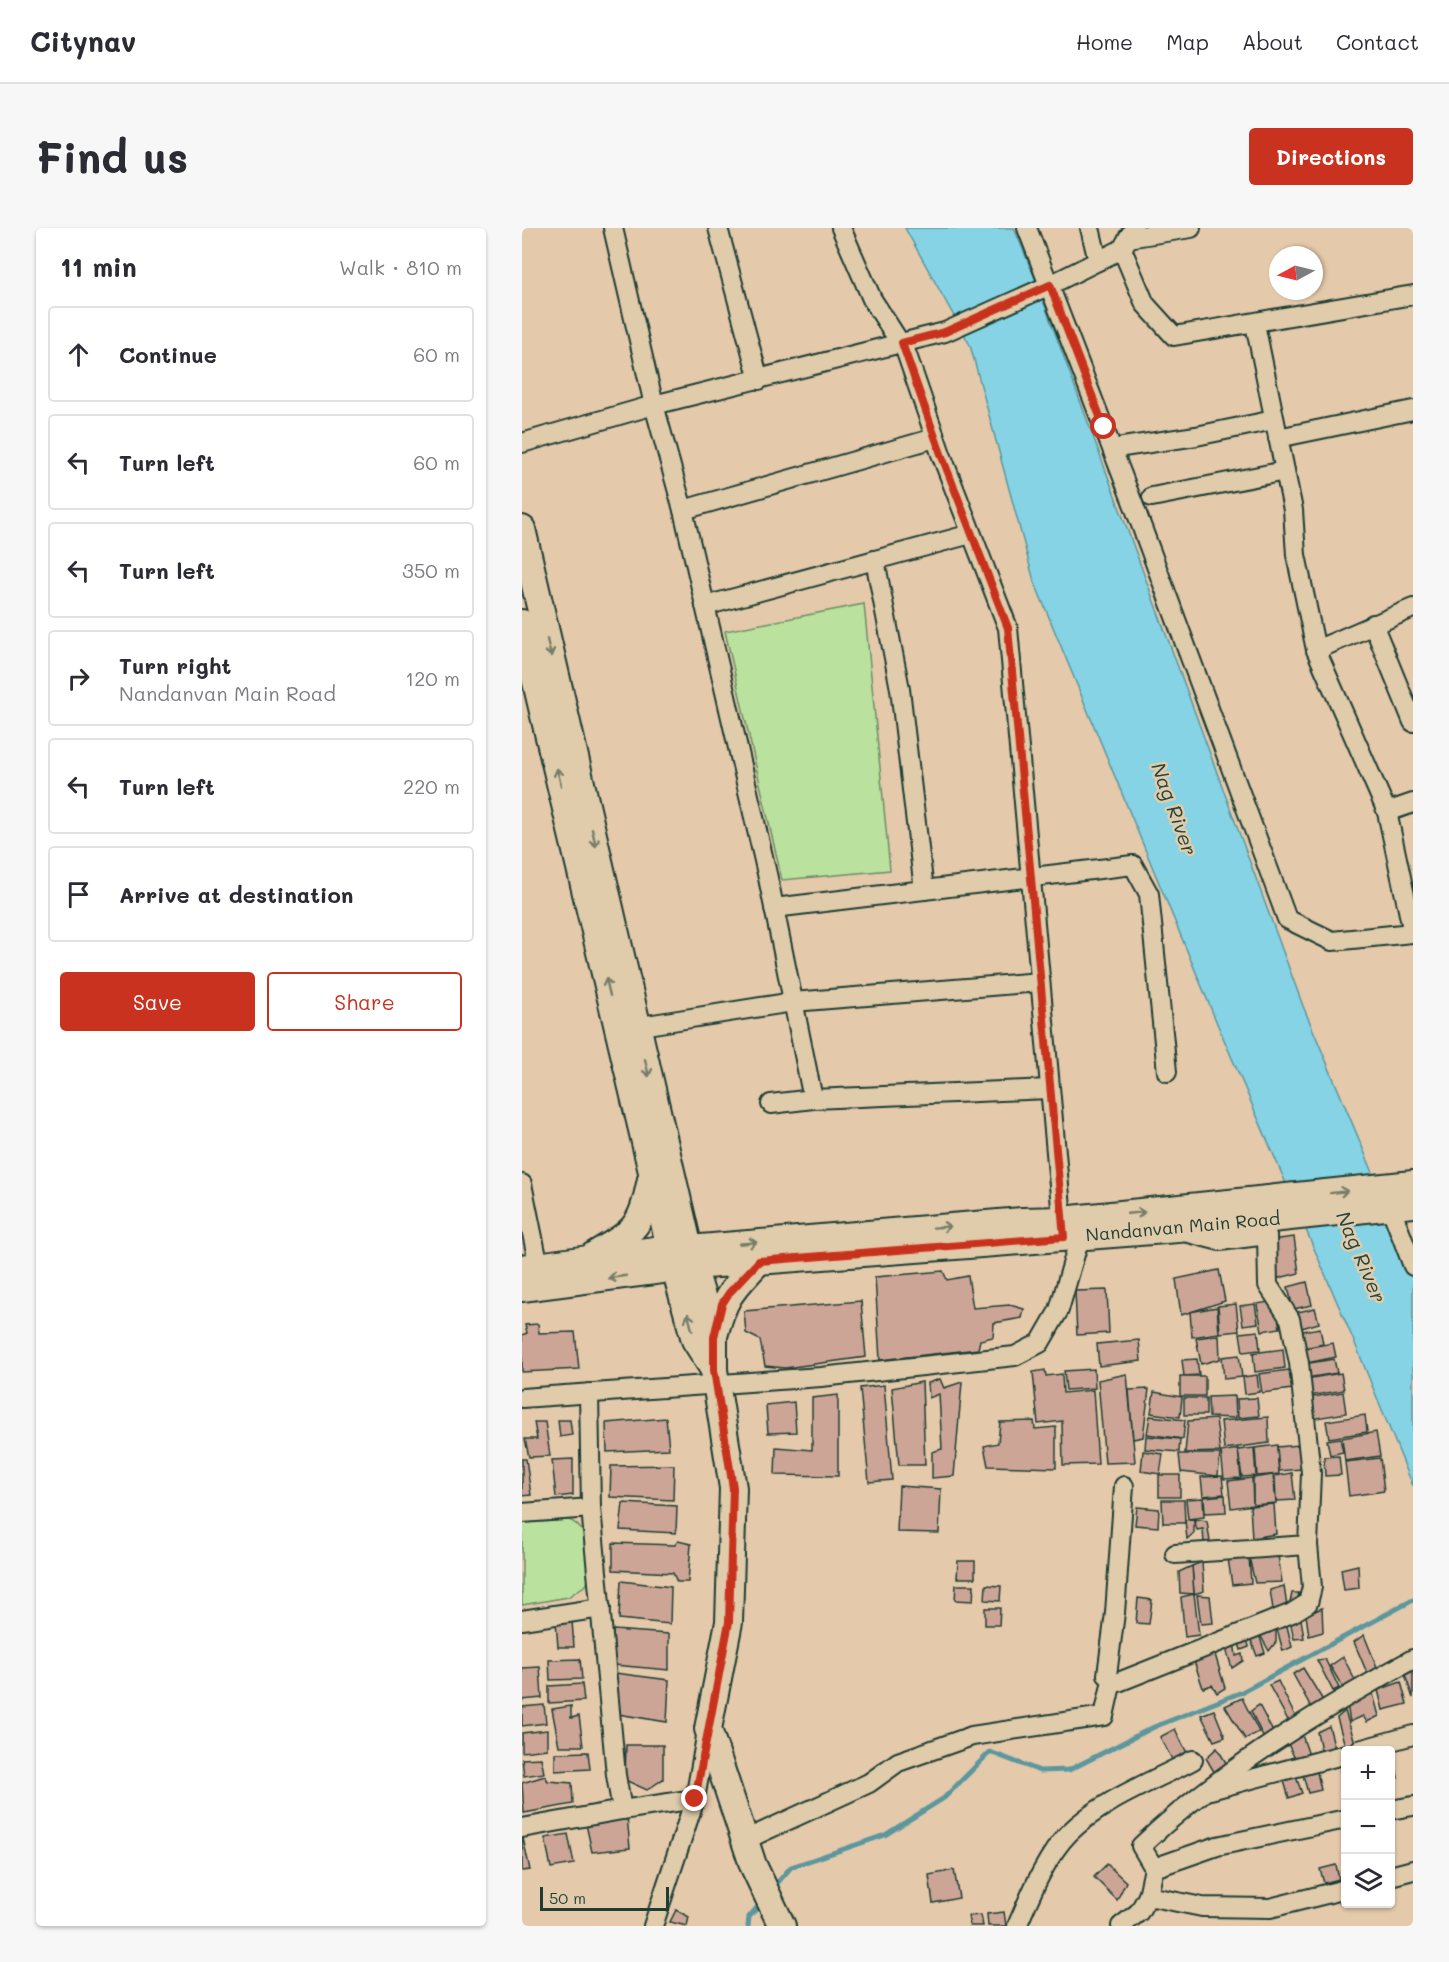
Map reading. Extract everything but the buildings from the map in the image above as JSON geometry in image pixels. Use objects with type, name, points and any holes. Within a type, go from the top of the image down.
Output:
[{"type":"main road","points":[[522,529],[528,616],[682,1258],[695,1340],[716,1377]]},
{"type":"main road","points":[[628,1028],[652,1173],[682,1258],[714,1337]]},
{"type":"main road","points":[[583,1261],[627,1235],[644,1213],[652,1173]]},
{"type":"main road","name":"Nandanvan Main Road","points":[[522,1288],[682,1258],[759,1261],[1069,1231],[1178,1229],[1282,1208],[1402,1197]]},
{"type":"main road","points":[[530,1267],[583,1261],[682,1258],[869,1232],[1069,1231],[1282,1208]]},
{"type":"main road","points":[[759,1261],[729,1293],[722,1304],[714,1337],[716,1377],[733,1488],[729,1611],[708,1730],[753,1865],[780,1921]]},
{"type":"street","points":[[613,228],[654,405],[683,510],[774,908],[813,1100]]},
{"type":"street","points":[[718,228],[759,380]]},
{"type":"street","points":[[522,1398],[589,1393],[716,1377],[821,1377],[1015,1356],[1040,1343],[1059,1310],[1069,1231],[1049,1089],[1008,628],[935,438],[902,343],[872,299],[841,228]]},
{"type":"street","points":[[1027,228],[1287,919],[1332,941],[1412,933],[1387,812],[1316,650],[1296,555],[1293,510],[1254,324]]},
{"type":"street","points":[[1090,228],[1098,261]]},
{"type":"street","points":[[522,443],[654,405],[945,332],[1098,261],[1128,238],[1191,228]]},
{"type":"street","points":[[1128,238],[1145,304],[1174,336],[1413,295]]},
{"type":"street","points":[[1278,438],[1413,410]]},
{"type":"street","points":[[1123,447],[1196,436],[1274,420]]},
{"type":"street","points":[[683,510],[935,438]]},
{"type":"street","points":[[1152,497],[1285,471]]},
{"type":"street","points":[[705,606],[971,534]]},
{"type":"street","points":[[875,560],[900,689],[924,890]]},
{"type":"street","points":[[1316,650],[1413,608]]},
{"type":"street","points":[[1373,624],[1413,722]]},
{"type":"street","points":[[1387,812],[1413,803]]},
{"type":"street","points":[[774,908],[1133,866],[1149,894],[1167,1072]]},
{"type":"street","points":[[628,1028],[793,1002],[1040,982]]},
{"type":"street","points":[[771,1104],[1049,1089]]},
{"type":"street","points":[[522,1184],[530,1267]]},
{"type":"street","points":[[1402,1197],[1413,1266]]},
{"type":"street","points":[[746,1840],[869,1783],[898,1762],[962,1740],[1104,1716],[1111,1684],[1292,1613],[1308,1603],[1311,1587],[1308,1545],[1311,1473],[1299,1363],[1290,1319],[1268,1285],[1267,1235],[1220,1241],[1193,1236],[1178,1229]]},
{"type":"street","points":[[589,1393],[591,1508],[622,1809]]},
{"type":"street","points":[[1107,1675],[1124,1486]]},
{"type":"street","points":[[522,1513],[591,1508]]},
{"type":"street","points":[[1175,1554],[1308,1545]]},
{"type":"street","points":[[522,1620],[601,1608]]},
{"type":"street","points":[[1121,1926],[1138,1912],[1148,1896],[1154,1868],[1141,1846],[1177,1812],[1336,1701],[1413,1659]]},
{"type":"street","points":[[653,1926],[695,1799],[708,1730]]},
{"type":"street","points":[[1373,1746],[1413,1735]]},
{"type":"street","points":[[1206,1791],[1341,1755]]},
{"type":"street","points":[[1017,1926],[1038,1880],[1068,1834],[1113,1802],[1193,1760]]},
{"type":"street","points":[[522,1828],[622,1809],[695,1799]]},
{"type":"street","points":[[1395,1809],[1413,1806]]},
{"type":"street","points":[[1154,1868],[1217,1846],[1341,1820]]},
{"type":"street","points":[[1395,1875],[1413,1870]]},
{"type":"street","points":[[1148,1896],[1202,1907],[1270,1908],[1341,1890]]},
{"type":"green space","points":[[864,604],[890,870],[782,880],[725,631]]},
{"type":"green space","points":[[569,1520],[576,1524],[586,1538],[589,1557],[587,1584],[568,1597],[522,1605],[522,1523]]},
{"type":"water","name":"Nag River","points":[[905,228],[1014,228],[1034,276],[1303,1006],[1413,1268],[1413,1486],[1356,1346],[1219,1028],[1034,581],[970,345]]},
{"type":"waterway","points":[[773,1888],[791,1867],[885,1835],[944,1798],[990,1752],[1040,1771],[1069,1770],[1154,1727],[1242,1692],[1413,1600]]},
{"type":"waterway","points":[[748,1926],[749,1917],[762,1902]]},
{"type":"route","points":[[695,1799],[729,1622],[733,1488],[714,1370],[714,1337],[722,1304],[729,1293],[759,1261],[1064,1237],[1008,628],[941,454],[902,343],[945,332],[1050,285],[1104,427]]}]
